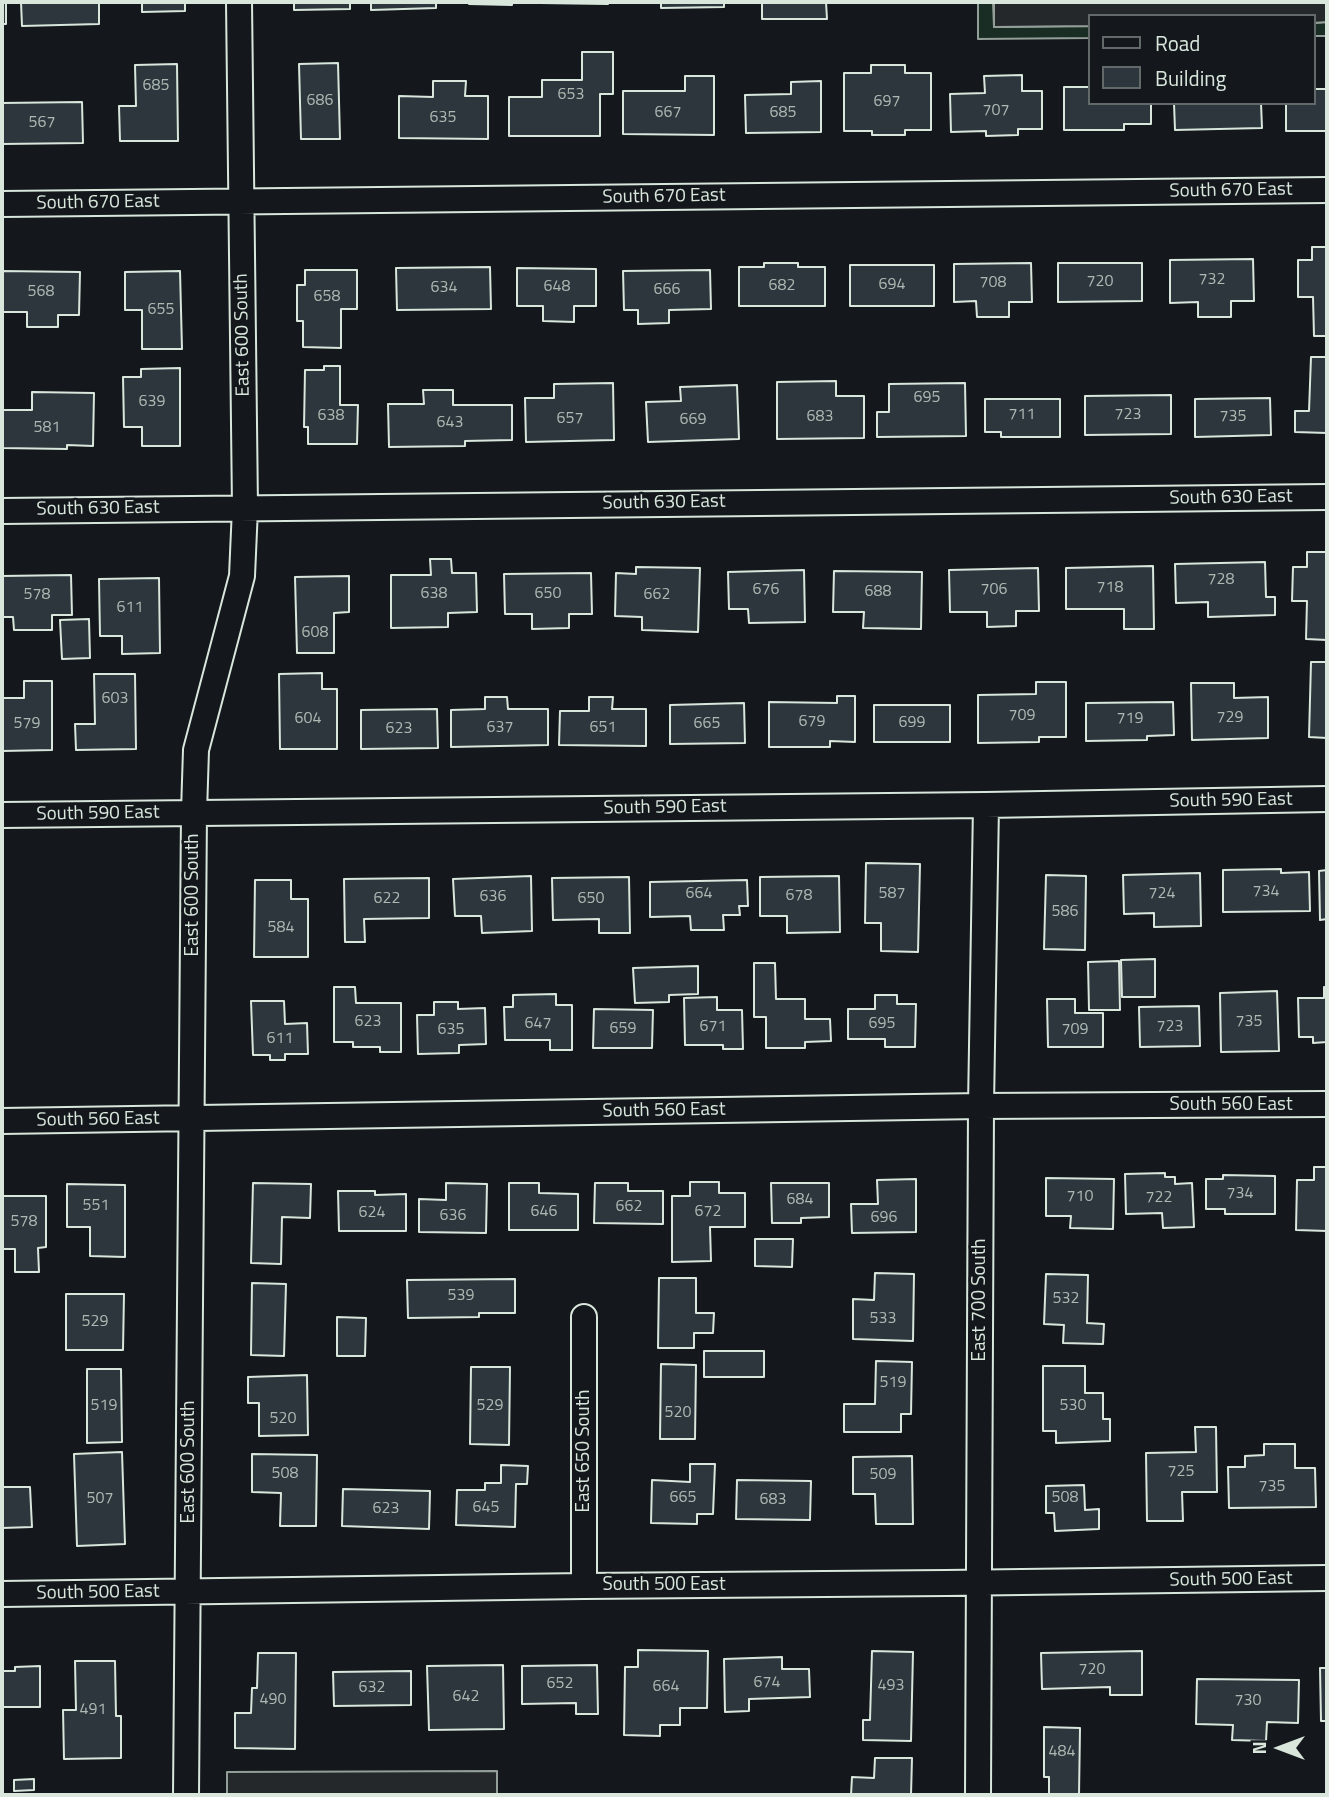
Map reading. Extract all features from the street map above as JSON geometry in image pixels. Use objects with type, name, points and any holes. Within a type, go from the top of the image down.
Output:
[{"type":"street","name":"East 600 South","points":[[186,1795],[194,812],[196,750],[242,576],[245,508],[239,2]]},
{"type":"street","name":"South 670 East","points":[[2,204],[1327,191]]},
{"type":"street","name":"South 630 East","points":[[2,511],[1327,497]]},
{"type":"street","name":"South 590 East","points":[[2,815],[1327,799]]},
{"type":"street","name":"East 700 South","points":[[978,1795],[981,1106],[986,804]]},
{"type":"street","name":"South 560 East","points":[[2,1121],[981,1106],[1327,1104]]},
{"type":"street","name":"East 650 South","points":[[584,1317],[584,1586]]},
{"type":"street","name":"South 500 East","points":[[2,1594],[1327,1578]]},
{"type":"green space","points":[[978,2],[993,2],[994,27],[1088,26],[1088,38],[978,39]]},
{"type":"green space","points":[[1327,22],[1327,36],[1315,36],[1315,23]]},
{"type":"shaded area","points":[[994,2],[1327,2],[1327,22],[1315,23],[1315,14],[1088,14],[1088,26],[994,27]]},
{"type":"shaded area","points":[[497,1771],[497,1795],[227,1795],[227,1772]]},
{"type":"building","points":[[2,2],[6,2],[6,24],[2,24]]},
{"type":"building","points":[[21,2],[99,2],[99,24],[22,26]]},
{"type":"building","points":[[142,2],[185,2],[185,11],[142,12]]},
{"type":"building","points":[[294,2],[350,2],[350,9],[294,10]]},
{"type":"building","points":[[371,2],[436,2],[436,8],[371,10]]},
{"type":"building","points":[[512,2],[512,5],[469,4]]},
{"type":"building","points":[[608,2],[608,4],[540,3]]},
{"type":"building","points":[[661,2],[724,2],[724,7],[661,8]]},
{"type":"building","points":[[762,2],[826,2],[827,19],[762,19]]},
{"type":"building","points":[[582,52],[613,52],[613,94],[600,94],[600,136],[509,136],[509,97],[542,97],[542,80],[582,80]]},
{"type":"building","points":[[338,63],[340,139],[301,139],[299,64]]},
{"type":"building","points":[[177,64],[178,141],[120,141],[119,106],[136,106],[135,65]]},
{"type":"building","points":[[871,65],[905,65],[905,73],[931,73],[931,130],[905,130],[905,135],[872,135],[872,131],[844,131],[844,73],[871,73]]},
{"type":"building","points":[[1022,75],[1022,91],[1042,91],[1042,129],[1018,129],[1018,135],[986,136],[986,131],[951,132],[950,94],[985,93],[984,76]]},
{"type":"building","points":[[685,76],[714,76],[714,135],[623,134],[623,91],[685,91]]},
{"type":"building","points":[[433,81],[466,81],[465,96],[488,96],[488,139],[399,138],[399,96],[433,97]]},
{"type":"building","points":[[821,81],[821,132],[746,133],[745,95],[791,94],[791,82]]},
{"type":"building","points":[[1064,87],[1088,87],[1088,105],[1151,105],[1151,124],[1124,124],[1124,130],[1064,130]]},
{"type":"building","points":[[1315,89],[1327,89],[1327,131],[1286,131],[1286,105],[1315,105]]},
{"type":"building","points":[[82,102],[83,143],[2,144],[2,103]]},
{"type":"building","points":[[1174,105],[1261,105],[1262,128],[1175,130]]},
{"type":"building","points":[[1312,247],[1327,247],[1327,336],[1314,336],[1313,297],[1298,297],[1298,260],[1312,260]]},
{"type":"building","points":[[1253,259],[1254,301],[1231,301],[1231,317],[1198,317],[1198,302],[1170,303],[1170,260]]},
{"type":"building","points":[[764,263],[798,263],[798,267],[825,267],[825,306],[739,306],[739,267],[764,267]]},
{"type":"building","points":[[1031,263],[1032,302],[1009,302],[1009,317],[977,317],[976,301],[954,302],[954,264]]},
{"type":"building","points":[[1058,263],[1142,263],[1142,301],[1058,302]]},
{"type":"building","points":[[850,265],[934,265],[934,306],[850,306]]},
{"type":"building","points":[[490,267],[491,309],[397,310],[396,268]]},
{"type":"building","points":[[517,268],[596,269],[596,306],[574,306],[574,322],[543,321],[543,306],[517,306]]},
{"type":"building","points":[[305,270],[357,270],[357,309],[341,309],[341,348],[303,347],[303,321],[297,321],[297,285],[305,285]]},
{"type":"building","points":[[710,270],[711,309],[669,310],[669,323],[638,324],[638,310],[624,310],[623,271]]},
{"type":"building","points":[[2,271],[80,272],[79,315],[58,315],[58,327],[27,327],[27,312],[2,312]]},
{"type":"building","points":[[180,271],[182,349],[142,349],[142,310],[125,310],[125,272]]},
{"type":"building","points":[[1311,357],[1327,357],[1327,433],[1295,432],[1295,411],[1309,411]]},
{"type":"building","points":[[324,366],[340,366],[340,405],[358,405],[357,444],[308,444],[308,427],[304,427],[305,370],[324,370]]},
{"type":"building","points":[[180,368],[180,446],[142,446],[142,427],[124,427],[123,377],[141,377],[141,369]]},
{"type":"building","points":[[836,381],[836,396],[864,396],[864,438],[777,439],[777,382]]},
{"type":"building","points":[[613,383],[614,440],[526,442],[525,398],[554,398],[554,384]]},
{"type":"building","points":[[965,383],[966,436],[877,437],[877,412],[889,412],[889,384]]},
{"type":"building","points":[[737,385],[739,439],[648,442],[646,402],[681,401],[680,387]]},
{"type":"building","points":[[423,390],[453,390],[453,405],[512,405],[512,440],[465,441],[465,446],[389,447],[388,404],[424,404]]},
{"type":"building","points":[[32,392],[94,393],[93,446],[67,445],[67,449],[2,448],[2,410],[32,410]]},
{"type":"building","points":[[1171,395],[1171,434],[1085,435],[1085,396]]},
{"type":"building","points":[[1270,398],[1271,435],[1195,437],[1195,399]]},
{"type":"building","points":[[985,399],[1060,399],[1060,437],[1001,437],[1001,432],[985,432]]},
{"type":"building","points":[[1307,552],[1327,552],[1327,640],[1306,639],[1307,601],[1292,601],[1293,567],[1307,567]]},
{"type":"building","points":[[430,559],[451,559],[452,573],[476,573],[477,612],[448,613],[448,627],[391,628],[391,575],[431,575]]},
{"type":"building","points":[[1265,562],[1266,597],[1275,597],[1275,615],[1208,617],[1208,602],[1176,603],[1175,564]]},
{"type":"building","points":[[1153,566],[1154,629],[1124,629],[1124,609],[1066,609],[1066,568]]},
{"type":"building","points":[[636,567],[700,568],[698,632],[642,630],[642,617],[615,616],[616,573],[636,574]]},
{"type":"building","points":[[1038,568],[1039,611],[1016,611],[1016,626],[987,627],[987,612],[950,612],[949,570]]},
{"type":"building","points":[[804,570],[805,622],[749,623],[748,609],[729,609],[728,572]]},
{"type":"building","points":[[834,571],[922,572],[921,629],[863,628],[864,612],[833,612]]},
{"type":"building","points":[[591,573],[592,614],[569,614],[569,628],[532,629],[532,614],[505,614],[504,574]]},
{"type":"building","points":[[71,575],[72,615],[52,615],[52,630],[14,630],[13,617],[2,617],[2,576]]},
{"type":"building","points":[[349,576],[349,612],[334,613],[334,653],[297,653],[295,577]]},
{"type":"building","points":[[159,578],[160,653],[122,654],[122,636],[100,636],[99,579]]},
{"type":"building","points":[[89,619],[90,658],[62,659],[60,620]]},
{"type":"building","points":[[1311,662],[1327,662],[1327,738],[1309,737]]},
{"type":"building","points":[[322,673],[322,689],[337,689],[337,749],[280,749],[279,674]]},
{"type":"building","points":[[94,674],[135,674],[136,749],[76,750],[75,724],[95,724]]},
{"type":"building","points":[[24,681],[52,681],[52,750],[2,751],[2,698],[24,698]]},
{"type":"building","points":[[1036,682],[1066,682],[1066,737],[1039,737],[1039,742],[978,743],[978,695],[1036,694]]},
{"type":"building","points":[[1191,683],[1234,683],[1234,698],[1268,697],[1268,738],[1192,740]]},
{"type":"building","points":[[837,696],[855,696],[855,742],[830,741],[830,747],[769,747],[769,702],[837,703]]},
{"type":"building","points":[[485,697],[507,697],[508,709],[548,709],[548,745],[451,747],[451,710],[485,709]]},
{"type":"building","points":[[589,697],[613,697],[612,709],[646,709],[646,746],[559,745],[560,711],[589,711]]},
{"type":"building","points":[[1173,702],[1174,735],[1147,736],[1147,740],[1086,741],[1086,703]]},
{"type":"building","points":[[744,703],[745,743],[670,744],[670,705]]},
{"type":"building","points":[[874,705],[950,705],[950,742],[874,742]]},
{"type":"building","points":[[437,709],[438,748],[361,749],[361,710]]},
{"type":"building","points":[[866,863],[920,864],[918,952],[881,951],[881,923],[865,923]]},
{"type":"building","points":[[1281,869],[1281,873],[1309,872],[1310,911],[1223,912],[1223,870]]},
{"type":"building","points":[[1327,870],[1327,919],[1320,920],[1319,871]]},
{"type":"building","points":[[1200,873],[1201,926],[1154,927],[1154,913],[1124,914],[1123,875]]},
{"type":"building","points":[[1046,875],[1086,876],[1085,950],[1044,949]]},
{"type":"building","points":[[531,876],[532,931],[482,933],[481,916],[455,916],[453,879]]},
{"type":"building","points":[[839,876],[840,932],[787,933],[787,916],[760,916],[760,877]]},
{"type":"building","points":[[629,877],[630,933],[599,933],[599,919],[553,920],[552,878]]},
{"type":"building","points":[[429,878],[429,918],[364,919],[365,942],[345,942],[344,879]]},
{"type":"building","points":[[255,880],[291,880],[291,899],[308,899],[308,957],[254,957]]},
{"type":"building","points":[[747,880],[748,906],[739,906],[740,915],[723,915],[724,930],[691,930],[690,916],[650,917],[650,882]]},
{"type":"building","points":[[1155,959],[1155,997],[1122,997],[1121,960]]},
{"type":"building","points":[[1119,961],[1120,1010],[1089,1010],[1088,962]]},
{"type":"building","points":[[754,963],[775,963],[776,999],[805,999],[805,1019],[830,1019],[831,1041],[805,1042],[805,1048],[766,1048],[766,1017],[754,1017]]},
{"type":"building","points":[[698,966],[698,994],[669,995],[669,1002],[635,1003],[633,968]]},
{"type":"building","points":[[334,987],[355,987],[356,1003],[401,1003],[401,1052],[380,1052],[380,1047],[353,1047],[353,1042],[334,1042]]},
{"type":"building","points":[[1324,987],[1327,987],[1327,1042],[1313,1043],[1313,1037],[1299,1037],[1298,998],[1324,998]]},
{"type":"building","points":[[1277,991],[1279,1051],[1221,1052],[1220,993]]},
{"type":"building","points":[[556,994],[556,1005],[572,1005],[572,1050],[550,1050],[550,1040],[505,1040],[504,1007],[513,1007],[513,995]]},
{"type":"building","points":[[875,995],[897,995],[897,1004],[916,1004],[915,1047],[885,1047],[885,1039],[848,1039],[848,1009],[875,1009]]},
{"type":"building","points":[[717,997],[717,1010],[742,1010],[743,1049],[723,1049],[723,1045],[685,1045],[684,998]]},
{"type":"building","points":[[1047,999],[1075,999],[1075,1013],[1103,1013],[1103,1047],[1048,1047]]},
{"type":"building","points":[[251,1001],[284,1001],[285,1024],[307,1023],[308,1054],[285,1054],[285,1060],[270,1060],[270,1055],[253,1055]]},
{"type":"building","points":[[434,1002],[458,1002],[458,1009],[485,1008],[486,1044],[459,1045],[459,1053],[418,1054],[417,1015],[434,1015]]},
{"type":"building","points":[[1199,1006],[1200,1046],[1140,1047],[1139,1007]]},
{"type":"building","points":[[594,1009],[653,1010],[652,1048],[593,1048]]},
{"type":"building","points":[[1314,1167],[1327,1167],[1327,1231],[1296,1230],[1297,1180],[1314,1180]]},
{"type":"building","points":[[1165,1173],[1165,1177],[1175,1177],[1175,1184],[1192,1183],[1194,1227],[1163,1228],[1162,1213],[1126,1214],[1125,1174]]},
{"type":"building","points":[[1223,1175],[1275,1176],[1275,1214],[1225,1214],[1225,1209],[1206,1209],[1206,1179],[1223,1179]]},
{"type":"building","points":[[1046,1178],[1114,1179],[1113,1229],[1070,1228],[1071,1216],[1046,1216]]},
{"type":"building","points":[[916,1179],[916,1232],[852,1233],[851,1204],[878,1204],[877,1180]]},
{"type":"building","points":[[690,1182],[719,1182],[719,1193],[745,1193],[745,1227],[710,1227],[711,1261],[672,1262],[672,1196],[690,1196]]},
{"type":"building","points":[[253,1183],[311,1184],[310,1218],[282,1217],[281,1264],[251,1263]]},
{"type":"building","points":[[446,1183],[487,1184],[486,1233],[419,1232],[419,1199],[446,1200]]},
{"type":"building","points":[[509,1183],[539,1183],[539,1193],[578,1194],[578,1230],[509,1230]]},
{"type":"building","points":[[595,1183],[628,1183],[628,1191],[663,1191],[663,1224],[594,1223]]},
{"type":"building","points":[[771,1183],[829,1183],[829,1217],[801,1218],[801,1223],[772,1223]]},
{"type":"building","points":[[67,1184],[125,1185],[125,1257],[90,1256],[90,1227],[67,1227]]},
{"type":"building","points":[[338,1191],[375,1191],[375,1195],[406,1194],[406,1231],[339,1231]]},
{"type":"building","points":[[2,1196],[46,1196],[46,1247],[38,1248],[39,1272],[15,1272],[15,1249],[2,1249]]},
{"type":"building","points":[[755,1239],[793,1239],[792,1267],[755,1266]]},
{"type":"building","points":[[875,1273],[914,1274],[913,1341],[853,1339],[853,1299],[874,1300]]},
{"type":"building","points":[[1046,1274],[1088,1275],[1087,1323],[1104,1324],[1103,1344],[1063,1343],[1064,1325],[1044,1324]]},
{"type":"building","points":[[659,1278],[696,1278],[696,1313],[714,1313],[713,1333],[694,1333],[694,1348],[658,1348]]},
{"type":"building","points":[[515,1279],[515,1313],[479,1313],[479,1317],[408,1318],[407,1280]]},
{"type":"building","points":[[252,1283],[286,1284],[284,1356],[251,1355]]},
{"type":"building","points":[[66,1294],[124,1294],[123,1350],[66,1350]]},
{"type":"building","points":[[337,1317],[366,1318],[365,1356],[337,1356]]},
{"type":"building","points":[[704,1351],[764,1351],[764,1377],[704,1377]]},
{"type":"building","points":[[876,1361],[912,1362],[911,1414],[901,1414],[901,1432],[844,1432],[844,1404],[875,1404]]},
{"type":"building","points":[[661,1364],[696,1365],[695,1439],[660,1439]]},
{"type":"building","points":[[1043,1366],[1085,1366],[1085,1393],[1103,1393],[1103,1419],[1110,1419],[1110,1441],[1056,1443],[1056,1431],[1043,1431]]},
{"type":"building","points":[[471,1367],[510,1367],[509,1445],[470,1444]]},
{"type":"building","points":[[87,1369],[121,1369],[122,1442],[87,1443]]},
{"type":"building","points":[[307,1375],[308,1435],[259,1436],[259,1403],[248,1403],[248,1377]]},
{"type":"building","points":[[1195,1427],[1216,1427],[1217,1492],[1182,1492],[1183,1521],[1147,1521],[1146,1453],[1196,1452]]},
{"type":"building","points":[[1264,1444],[1295,1444],[1295,1468],[1315,1468],[1316,1507],[1229,1508],[1228,1467],[1245,1467],[1245,1456],[1264,1455]]},
{"type":"building","points":[[122,1452],[125,1544],[77,1546],[74,1454]]},
{"type":"building","points":[[252,1454],[317,1455],[316,1526],[280,1526],[281,1493],[252,1492]]},
{"type":"building","points":[[912,1456],[913,1524],[876,1524],[875,1494],[853,1494],[853,1457]]},
{"type":"building","points":[[690,1464],[715,1464],[713,1514],[697,1514],[697,1524],[651,1523],[652,1480],[690,1482]]},
{"type":"building","points":[[501,1465],[528,1466],[527,1484],[516,1484],[515,1527],[456,1525],[457,1490],[485,1490],[485,1483],[501,1483]]},
{"type":"building","points":[[737,1480],[811,1481],[810,1520],[736,1519]]},
{"type":"building","points":[[1084,1485],[1085,1510],[1099,1509],[1099,1529],[1055,1531],[1054,1513],[1046,1513],[1046,1486]]},
{"type":"building","points":[[2,1487],[30,1487],[32,1527],[2,1528]]},
{"type":"building","points":[[343,1489],[430,1491],[429,1529],[342,1526]]},
{"type":"building","points":[[638,1650],[708,1651],[707,1708],[680,1708],[680,1725],[660,1725],[660,1736],[624,1735],[625,1667],[638,1667]]},
{"type":"building","points":[[872,1651],[913,1652],[911,1741],[863,1740],[863,1720],[870,1720]]},
{"type":"building","points":[[1142,1651],[1142,1695],[1110,1695],[1110,1687],[1042,1689],[1041,1653]]},
{"type":"building","points":[[258,1653],[296,1653],[295,1749],[235,1748],[235,1713],[251,1713],[252,1688],[257,1688]]},
{"type":"building","points":[[782,1657],[782,1669],[809,1669],[810,1697],[749,1699],[749,1711],[725,1712],[724,1659]]},
{"type":"building","points":[[75,1661],[115,1661],[116,1716],[121,1716],[121,1758],[64,1759],[63,1710],[76,1710]]},
{"type":"building","points":[[503,1665],[504,1729],[429,1730],[427,1666]]},
{"type":"building","points":[[597,1665],[598,1714],[576,1714],[576,1703],[522,1704],[522,1666]]},
{"type":"building","points":[[40,1666],[40,1707],[2,1707],[2,1671],[15,1671],[15,1667]]},
{"type":"building","points":[[1320,1668],[1327,1668],[1327,1721],[1321,1721]]},
{"type":"building","points":[[411,1671],[411,1705],[334,1706],[333,1672]]},
{"type":"building","points":[[1197,1679],[1299,1680],[1298,1723],[1267,1722],[1266,1741],[1232,1740],[1233,1725],[1196,1724]]},
{"type":"building","points":[[1044,1727],[1080,1728],[1079,1795],[1049,1795],[1049,1777],[1044,1777]]},
{"type":"building","points":[[875,1758],[912,1758],[911,1795],[851,1795],[852,1777],[874,1778]]},
{"type":"building","points":[[34,1779],[34,1790],[14,1791],[14,1780]]}]
